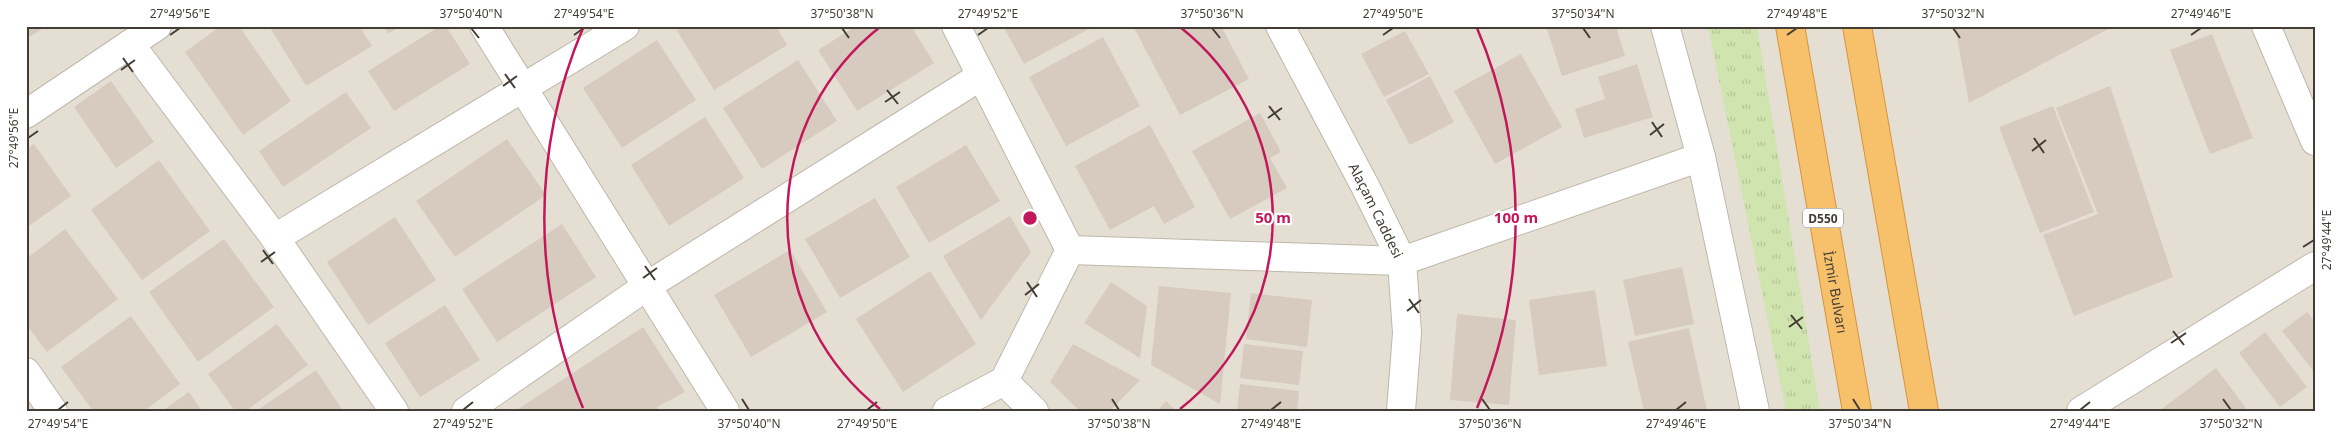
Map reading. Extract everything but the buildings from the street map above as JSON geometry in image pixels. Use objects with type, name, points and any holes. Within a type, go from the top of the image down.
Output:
[{"type":"highway","name":"İzmir Bulvarı","points":[[1790,26],[1857,411]]},
{"type":"highway","points":[[1857,26],[1924,411]]},
{"type":"street","points":[[26,114],[156,26]]},
{"type":"street","points":[[484,26],[725,411]]},
{"type":"street","points":[[275,238],[524,89],[625,26]]},
{"type":"street","points":[[956,26],[1070,250]]},
{"type":"street","points":[[1665,26],[1701,157],[1755,411]]},
{"type":"street","points":[[2266,26],[2306,97],[2315,141]]},
{"type":"street","name":"Alaçam Caddesi","points":[[1288,29],[1402,261],[1407,333],[1401,411]]},
{"type":"street","points":[[130,44],[275,238],[394,411]]},
{"type":"street","points":[[466,411],[647,286],[981,76]]},
{"type":"street","points":[[1070,250],[1402,261],[1701,157]]},
{"type":"street","points":[[946,411],[1004,381],[1070,250]]},
{"type":"street","points":[[2081,411],[2315,266]]},
{"type":"street","points":[[26,372],[53,411]]},
{"type":"street","points":[[1004,381],[1034,411]]},
{"type":"shaded area","points":[[26,26],[2315,26],[2315,411],[26,411]]},
{"type":"green space","points":[[1708,26],[1757,26],[1820,411],[1786,411]]}]
